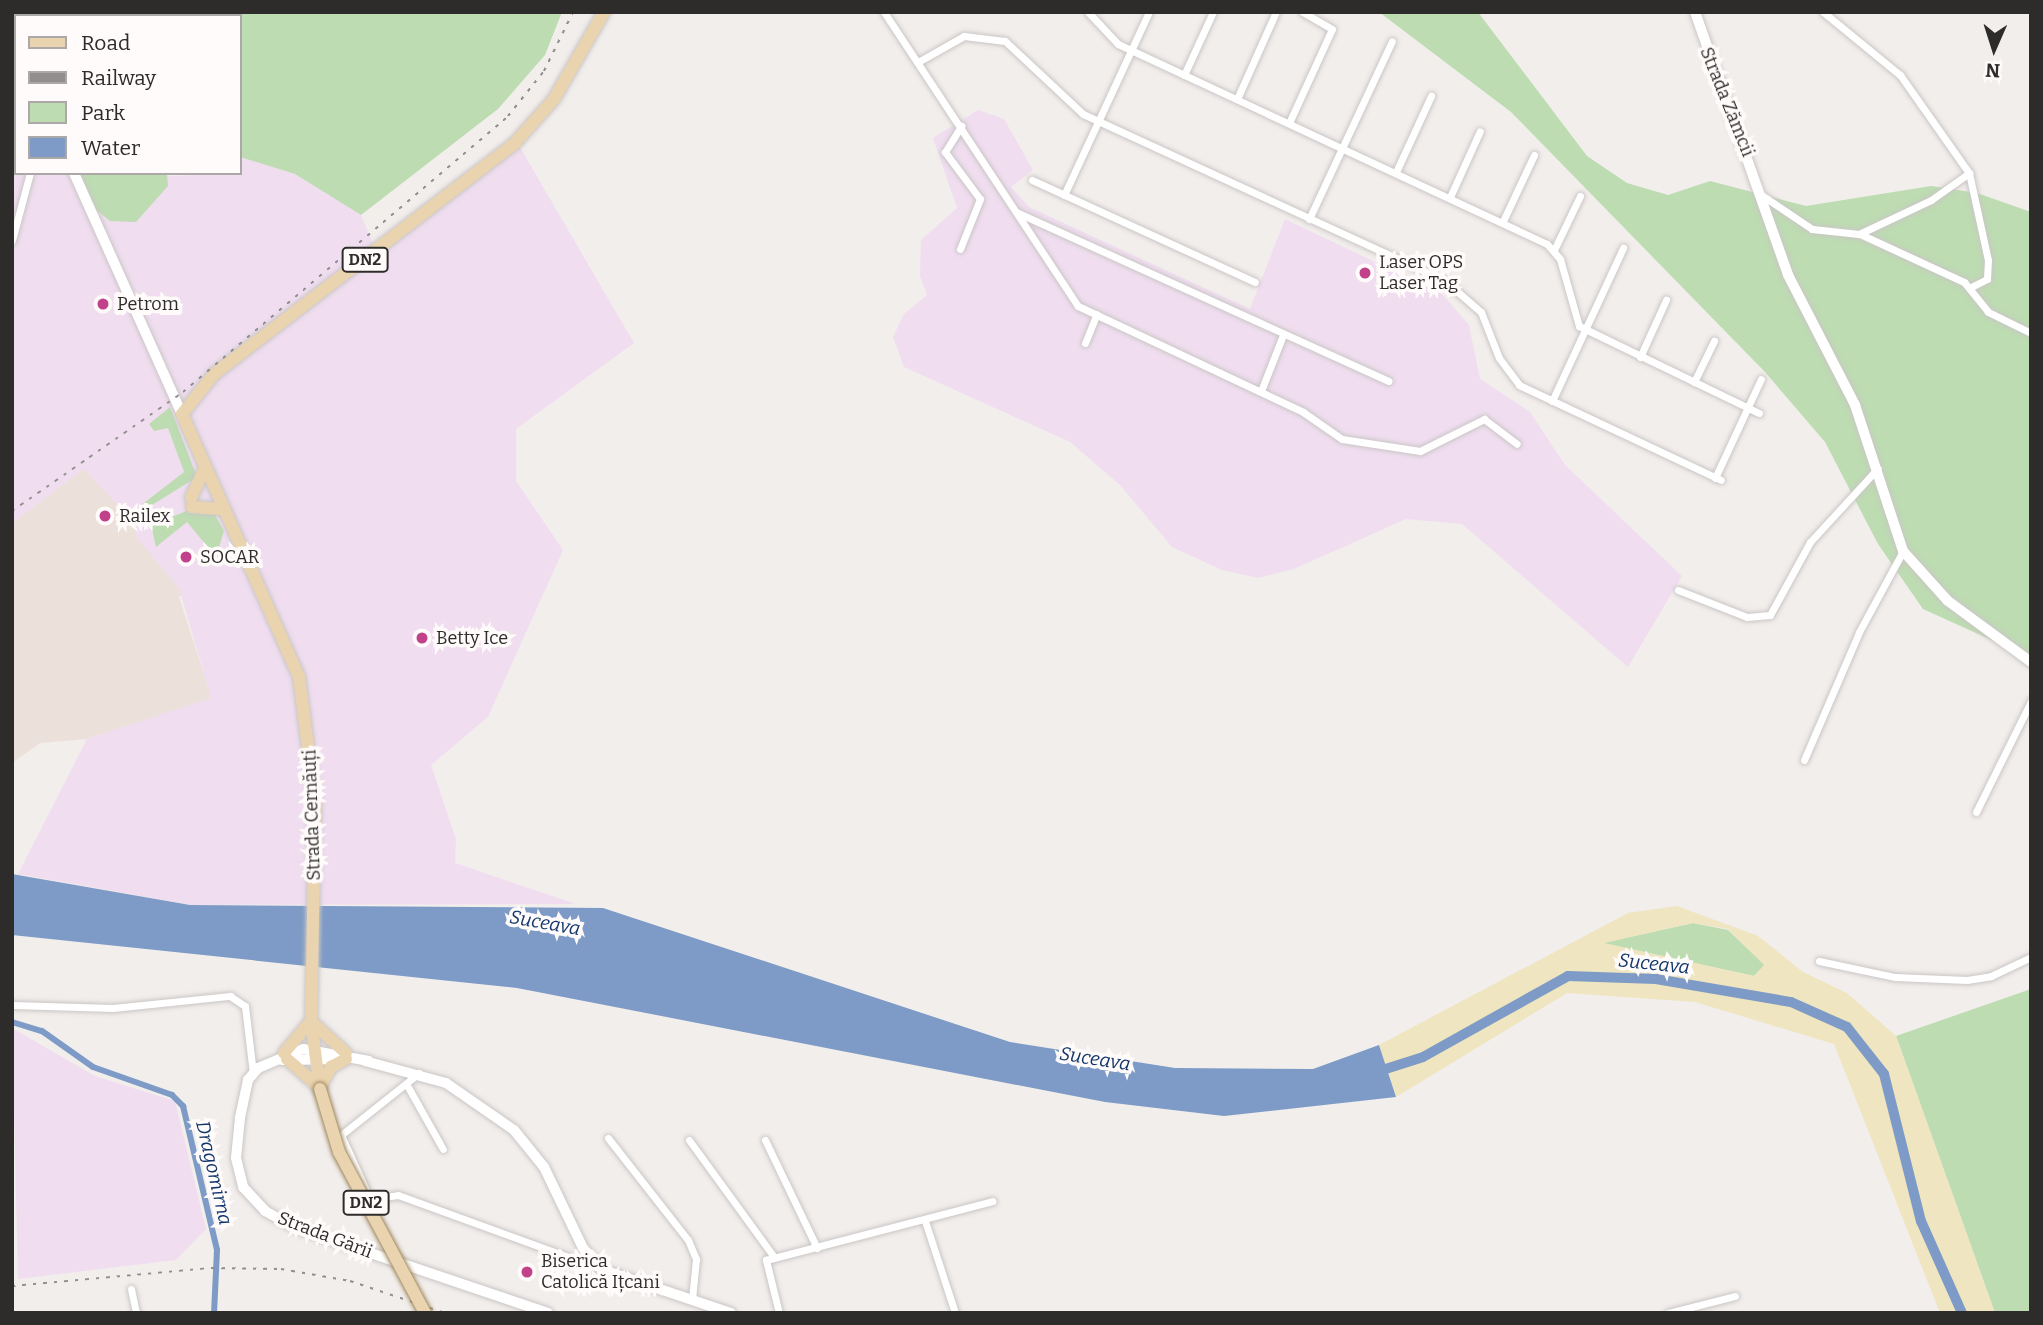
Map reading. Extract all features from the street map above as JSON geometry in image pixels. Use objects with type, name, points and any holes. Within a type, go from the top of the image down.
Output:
[{"type":"main road","name":"DN2","points":[[182,414],[214,374],[514,144],[554,99],[604,12]]},
{"type":"main road","name":"Strada Zămcii","points":[[1695,12],[1714,77],[1748,146],[1757,192],[1799,301],[1847,384],[1878,468],[1903,551]]},
{"type":"main road","name":"Strada Cernăuți","points":[[77,175],[182,414],[275,615],[304,702],[315,850],[311,1021]]},
{"type":"main road","name":"Strada Cernăuți","points":[[182,414],[220,509],[275,615]]},
{"type":"main road","points":[[203,472],[192,502],[220,509]]},
{"type":"main road","points":[[1903,551],[1948,601],[2031,663]]},
{"type":"main road","name":"DN2","points":[[311,1021],[320,1088],[339,1152],[425,1313]]},
{"type":"main road","points":[[311,1021],[346,1056],[331,1067],[320,1088],[285,1056],[311,1021]]},
{"type":"street","points":[[884,12],[1074,302],[1261,391],[1342,439],[1420,451],[1484,419],[1517,444]]},
{"type":"street","points":[[1088,12],[1106,36],[1133,51],[1503,221],[1555,250]]},
{"type":"street","points":[[1064,195],[1149,12]]},
{"type":"street","points":[[1184,75],[1213,12]]},
{"type":"street","points":[[1237,99],[1276,12]]},
{"type":"street","points":[[1289,123],[1332,29],[1303,12]]},
{"type":"street","points":[[1823,12],[1900,75],[1969,173],[1988,260],[1987,279],[1971,287]]},
{"type":"street","points":[[918,62],[964,36],[991,36],[1017,50],[1053,92],[1099,122],[1457,289],[1487,322],[1513,379],[1552,401],[1718,479],[1761,379]]},
{"type":"street","points":[[1309,219],[1392,40]]},
{"type":"street","points":[[1396,172],[1431,96]]},
{"type":"street","points":[[960,249],[980,199],[945,152],[961,126]]},
{"type":"street","points":[[1450,197],[1480,131]]},
{"type":"street","points":[[1503,221],[1534,155]]},
{"type":"street","points":[[1859,234],[1942,194],[1969,173]]},
{"type":"street","points":[[12,240],[29,175]]},
{"type":"street","points":[[1032,180],[1255,282]]},
{"type":"street","points":[[1757,192],[1812,229],[1859,234],[1891,243],[1971,287],[1988,312],[2031,332]]},
{"type":"street","points":[[1580,196],[1555,250],[1574,317],[1585,331],[1759,413]]},
{"type":"street","points":[[1016,212],[1388,382]]},
{"type":"street","points":[[1552,401],[1623,248]]},
{"type":"street","points":[[1640,356],[1666,300]]},
{"type":"street","points":[[1085,343],[1097,314]]},
{"type":"street","points":[[1261,391],[1283,335]]},
{"type":"street","points":[[1694,382],[1714,341]]},
{"type":"street","points":[[1678,590],[1753,619],[1770,615],[1810,542],[1878,468]]},
{"type":"street","points":[[1804,760],[1858,632],[1903,551]]},
{"type":"street","points":[[1976,812],[2031,701]]},
{"type":"street","points":[[1819,961],[1895,976],[1967,980],[1991,976],[2031,957]]},
{"type":"street","points":[[12,1005],[113,1008],[230,996],[245,1006],[253,1073],[271,1060],[316,1052],[419,1073],[473,1097],[530,1147],[583,1248],[603,1270]]},
{"type":"street","name":"Strada Gării","points":[[253,1073],[243,1100],[236,1158],[243,1187],[265,1211],[324,1238],[548,1313]]},
{"type":"street","points":[[419,1073],[408,1087],[341,1135],[370,1199],[398,1195],[603,1270],[731,1313]]},
{"type":"street","points":[[408,1087],[443,1149]]},
{"type":"street","points":[[608,1138],[688,1240],[696,1259],[692,1299]]},
{"type":"street","points":[[689,1140],[774,1257]]},
{"type":"street","points":[[765,1140],[817,1248]]},
{"type":"street","points":[[779,1313],[764,1266],[774,1257],[925,1221],[992,1201]]},
{"type":"street","points":[[925,1221],[956,1313]]},
{"type":"street","points":[[131,1289],[136,1313]]},
{"type":"street","points":[[1668,1313],[1735,1296]]},
{"type":"shaded area","points":[[12,19],[14,175],[81,175],[82,180],[242,175],[242,158],[295,174],[361,215],[374,246],[514,137],[634,343],[516,429],[516,481],[563,550],[488,717],[431,765],[456,839],[455,863],[576,904],[190,905],[18,874],[87,739],[211,698],[179,588],[136,537],[133,522],[84,469],[12,523]]},
{"type":"shaded area","points":[[978,110],[1004,119],[1033,170],[1011,187],[1029,207],[1250,309],[1285,219],[1442,294],[1469,325],[1480,379],[1530,412],[1565,465],[1682,576],[1628,667],[1462,524],[1406,519],[1294,569],[1258,578],[1222,570],[1172,547],[1120,485],[1070,442],[904,367],[893,337],[904,314],[927,295],[920,276],[921,240],[957,208],[933,138]]},
{"type":"shaded area","points":[[166,405],[241,552],[179,597],[212,699],[87,739],[40,743],[12,763],[12,523]]},
{"type":"shaded area","points":[[12,1028],[95,1076],[175,1101],[206,1229],[176,1260],[18,1279]]},
{"type":"green space","points":[[12,12],[562,12],[545,55],[498,109],[361,215],[295,174],[242,158],[242,14],[14,14],[14,19]]},
{"type":"green space","points":[[1379,12],[1478,12],[1587,156],[1627,183],[1668,195],[1710,181],[1806,206],[1931,186],[1977,193],[2031,212],[2031,658],[1923,609],[1878,544],[1825,442],[1765,372],[1511,112]]},
{"type":"green space","points":[[81,175],[167,175],[168,186],[136,222],[110,221],[93,207]]},
{"type":"green space","points":[[170,407],[197,477],[144,510],[140,506],[184,472],[168,428],[154,431],[149,424]]},
{"type":"green space","points":[[189,510],[212,510],[224,531],[216,557],[187,522],[156,547],[151,525]]},
{"type":"green space","points":[[1693,923],[1728,930],[1765,965],[1754,976],[1602,943]]},
{"type":"green space","points":[[2031,989],[2031,1313],[1995,1313],[1896,1036]]},
{"type":"sand","points":[[1677,906],[1758,936],[1803,972],[1847,993],[1896,1036],[1995,1313],[1940,1313],[1834,1044],[1695,1002],[1567,993],[1396,1097],[1379,1045],[1628,913]],"holes":[[[1693,923],[1728,929],[1764,965],[1754,976],[1604,943]]]},
{"type":"water","points":[[12,874],[190,905],[603,908],[1010,1042],[1175,1068],[1313,1069],[1379,1045],[1396,1097],[1224,1116],[1105,1102],[517,988],[12,935]]},
{"type":"waterway","name":"Suceava","points":[[1373,1073],[1423,1057],[1568,976],[1656,979],[1791,1002],[1847,1027],[1884,1074],[1921,1221],[1962,1313]]},
{"type":"waterway","name":"Dragomirna","points":[[12,1022],[42,1031],[93,1067],[172,1095],[183,1106],[217,1250],[214,1313]]},
{"type":"railway","points":[[12,511],[183,392],[508,116],[544,71],[573,12]]},
{"type":"railway","points":[[12,1286],[211,1268],[281,1269],[350,1281],[445,1313]]},
{"type":"place","name":"Laser OPS Laser Tag","points":[[1365,273]]},
{"type":"place","name":"Petrom","points":[[103,304]]},
{"type":"place","name":"Railex","points":[[105,516]]},
{"type":"place","name":"SOCAR","points":[[186,557]]},
{"type":"place","name":"Betty Ice","points":[[422,638]]},
{"type":"place","name":"Biserica Catolică Ițcani","points":[[527,1272]]}]
